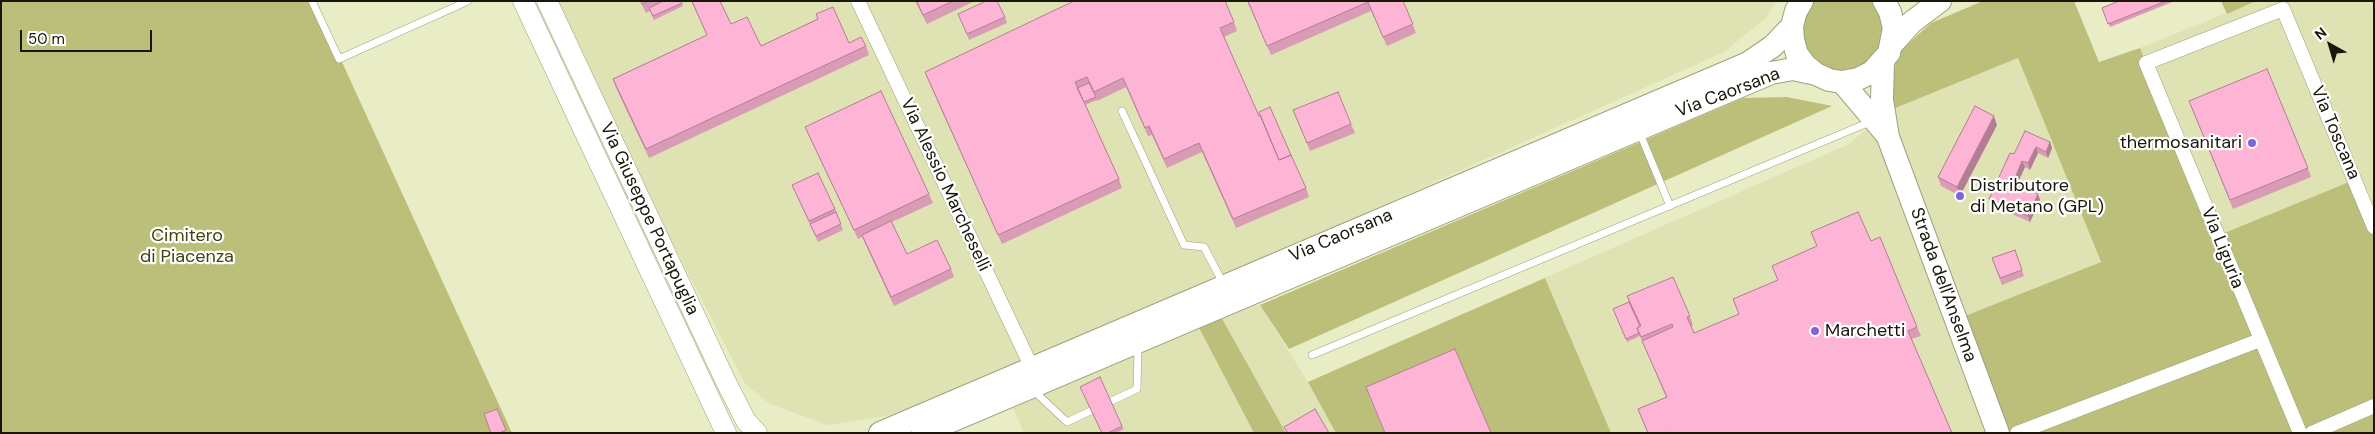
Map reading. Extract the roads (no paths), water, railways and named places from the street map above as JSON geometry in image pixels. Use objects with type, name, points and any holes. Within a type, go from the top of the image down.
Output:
[{"type":"main road","name":"Via Giuseppe Portapuglia","points":[[523,1],[726,433]]},
{"type":"main road","name":"Via Giuseppe Portapuglia","points":[[547,1],[727,384],[746,421],[757,433]]},
{"type":"main road","points":[[1802,1],[1796,10],[1792,26],[1793,40],[1797,54],[1805,65],[1816,74]]},
{"type":"main road","name":"Strada dell'Anselma","points":[[1882,128],[1882,100],[1888,53],[1894,28],[1890,12],[1884,1]]},
{"type":"main road","points":[[1842,82],[1858,79],[1872,72],[1912,22],[1940,1]]},
{"type":"main road","name":"Via Caorsana","points":[[923,433],[1031,378],[1224,286],[1748,63],[1773,46],[1792,26]]},
{"type":"main road","name":"Via Caorsana","points":[[880,433],[1031,378],[1138,344],[1770,73],[1794,69],[1842,82]]},
{"type":"main road","name":"Strada dell'Anselma","points":[[1842,82],[1882,128],[1998,433]]},
{"type":"street","name":"Via Alessio Marcheselli","points":[[858,1],[1031,378]]},
{"type":"street","name":"Via Toscana","points":[[2146,63],[2283,9],[2374,227]]},
{"type":"street","name":"Via Liguria","points":[[2146,63],[2300,433]]},
{"type":"street","points":[[2017,433],[2260,340]]},
{"type":"street","points":[[2312,433],[2374,406]]},
{"type":"lane","points":[[312,1],[339,59],[468,1]]},
{"type":"lane","points":[[1122,111],[1184,245],[1204,247],[1224,286]]},
{"type":"lane","points":[[1638,128],[1670,206]]},
{"type":"lane","points":[[1312,355],[1670,206],[1882,128]]},
{"type":"lane","points":[[1031,378],[1066,422],[1137,390],[1138,344]]},
{"type":"place","name":"thermosanitari","points":[[2252,143]]},
{"type":"place","name":"Distributore di Metano (GPL)","points":[[1960,196]]},
{"type":"place","name":"Marchetti","points":[[1815,331]]},
{"type":"park label","name":"Cimitero di Piacenza","points":[[187,246]]}]
